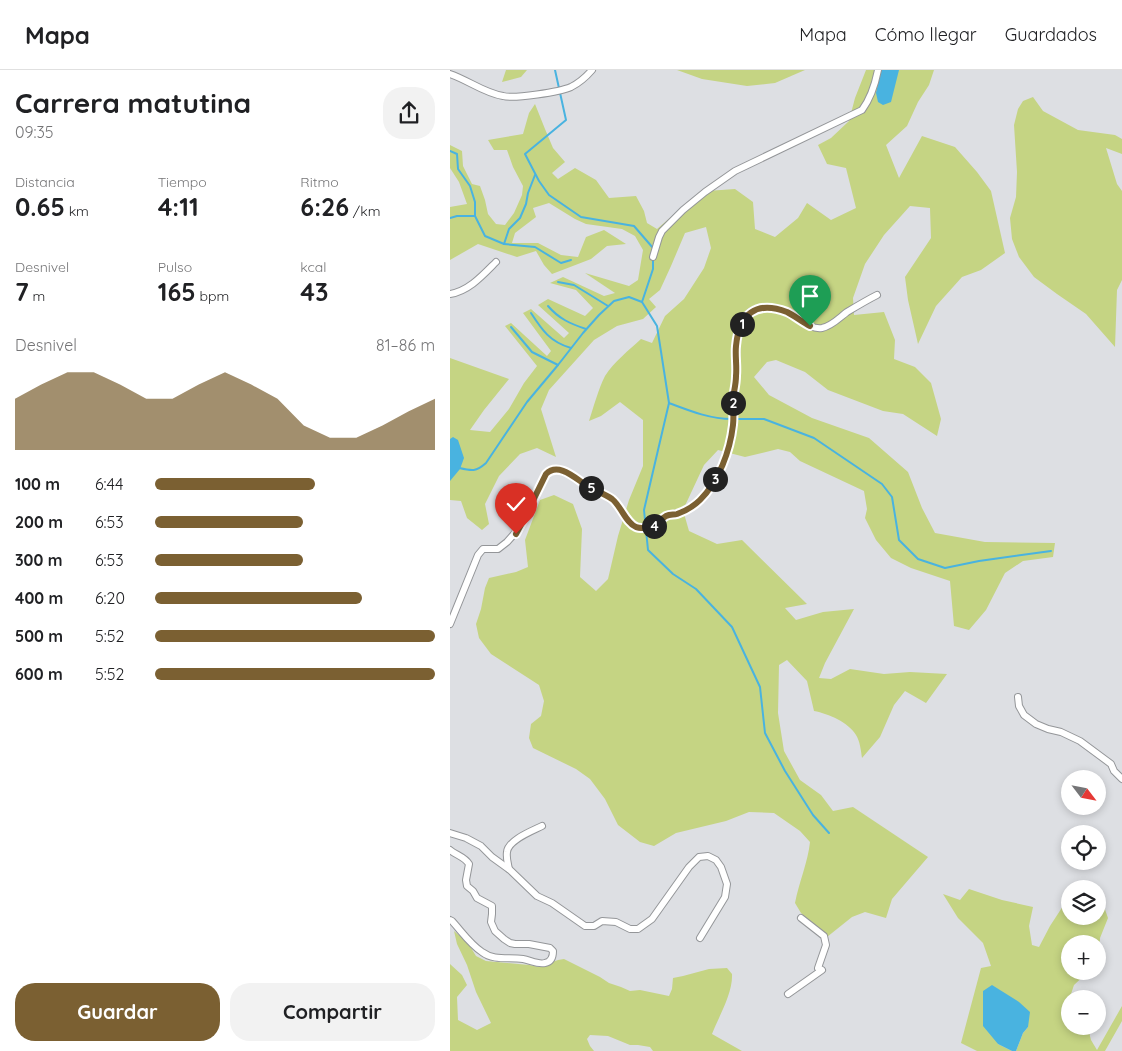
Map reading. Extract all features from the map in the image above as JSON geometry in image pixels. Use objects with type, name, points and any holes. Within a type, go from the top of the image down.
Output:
[{"type":"street","points":[[450,74],[494,94],[516,97],[564,89],[582,80],[592,70]]},
{"type":"street","points":[[654,257],[662,231],[683,210],[712,187],[735,171],[862,110],[873,91],[878,70]]},
{"type":"street","points":[[450,294],[458,293],[469,286],[496,262]]},
{"type":"street","points":[[450,624],[478,556],[483,550],[498,549],[516,534],[547,473],[550,471],[561,470],[570,473],[589,487],[612,498],[630,523],[637,528],[649,528],[667,516],[692,507],[700,500],[713,484],[722,465],[733,428],[736,344],[745,316],[752,310],[767,307],[788,312],[810,326],[819,329],[827,327],[846,313],[877,295]]},
{"type":"street","points":[[1018,697],[1019,706],[1024,715],[1036,724],[1061,732],[1080,741],[1111,764],[1114,771],[1122,779]]},
{"type":"street","points":[[509,869],[507,850],[510,845],[518,838],[542,826]]},
{"type":"street","points":[[450,833],[466,838],[481,846],[537,896],[552,903],[585,926],[594,926],[602,921],[616,922],[630,929],[638,929],[652,919],[689,867],[699,857],[708,856],[716,860],[721,867],[727,884],[725,897],[700,938]]},
{"type":"street","points":[[450,850],[466,859],[469,864],[466,880],[467,886],[474,891],[478,898],[492,906],[491,922],[495,931],[504,939],[515,944],[529,944],[550,948],[553,951],[553,955],[544,964],[522,959],[491,957],[482,953],[470,943],[450,920]]},
{"type":"street","points":[[788,994],[822,970],[818,968],[826,945],[824,936],[801,918]]},
{"type":"green space","points":[[506,70],[527,70],[521,77],[502,82]]},
{"type":"green space","points":[[677,70],[805,70],[775,83],[747,86],[702,79]]},
{"type":"green space","points":[[866,70],[934,70],[929,85],[918,102],[907,126],[886,145],[899,178],[922,136],[955,147],[991,191],[1005,253],[981,270],[962,277],[936,306],[918,344],[905,277],[931,238],[930,208],[910,206],[884,235],[865,264],[853,298],[854,315],[884,312],[895,340],[894,359],[915,367],[931,383],[941,419],[937,436],[903,414],[883,411],[828,390],[805,372],[776,360],[767,362],[754,377],[769,395],[812,418],[869,438],[908,472],[922,508],[935,533],[985,542],[1055,543],[1053,557],[1023,561],[1005,573],[986,610],[969,630],[954,626],[950,581],[911,568],[891,558],[876,540],[865,518],[867,509],[864,491],[800,461],[790,452],[778,449],[745,457],[718,450],[704,465],[683,510],[689,531],[717,544],[742,540],[807,604],[785,608],[796,620],[823,612],[854,609],[819,678],[831,679],[850,669],[884,674],[910,672],[947,674],[926,703],[905,691],[894,705],[880,737],[862,758],[860,746],[853,730],[838,719],[814,711],[807,681],[787,660],[779,665],[778,713],[784,751],[800,780],[821,795],[833,811],[853,807],[928,857],[892,899],[886,918],[865,912],[852,917],[827,937],[801,913],[795,903],[810,842],[800,831],[774,813],[749,812],[726,821],[676,833],[654,846],[640,842],[618,825],[605,799],[590,779],[576,769],[533,748],[529,738],[531,724],[541,716],[544,701],[539,685],[491,654],[479,638],[476,624],[489,578],[516,572],[528,567],[525,540],[540,500],[554,495],[573,504],[582,529],[580,577],[596,591],[608,579],[629,500],[643,466],[643,420],[620,402],[601,416],[589,421],[605,376],[622,356],[641,339],[652,343],[665,316],[684,299],[704,268],[711,248],[706,227],[685,233],[660,290],[649,299],[656,307],[643,319],[617,326],[594,340],[549,390],[541,409],[556,457],[537,448],[520,454],[499,476],[485,504],[489,524],[482,530],[467,518],[461,501],[450,500],[450,358],[509,379],[470,430],[490,432],[509,409],[524,383],[537,366],[505,326],[511,323],[547,356],[551,351],[523,313],[531,309],[564,338],[569,333],[538,305],[548,299],[585,316],[593,308],[576,290],[550,283],[563,277],[604,296],[615,293],[585,273],[629,286],[638,280],[643,250],[635,236],[622,229],[586,224],[549,203],[533,208],[536,217],[515,233],[512,243],[538,243],[561,255],[578,257],[586,237],[604,230],[626,244],[607,246],[591,259],[552,274],[536,251],[517,257],[478,244],[450,260],[450,207],[467,204],[459,182],[450,168],[450,145],[462,151],[463,166],[472,184],[480,186],[488,214],[496,224],[505,225],[514,213],[522,195],[523,186],[507,150],[494,150],[488,140],[523,134],[529,113],[535,104],[553,148],[565,162],[552,173],[558,179],[575,168],[596,180],[609,198],[636,196],[644,211],[647,223],[657,229],[678,211],[707,191],[735,189],[753,202],[755,229],[775,237],[798,218],[807,203],[831,220],[856,208],[846,168],[827,164],[818,145],[831,138],[849,121],[855,98]]},
{"type":"green space","points":[[1033,97],[1043,111],[1078,130],[1115,135],[1122,139],[1122,154],[1106,148],[1117,184],[1122,191],[1122,280],[1117,290],[1115,347],[1086,314],[1034,277],[1019,257],[1012,239],[1010,218],[1016,197],[1017,172],[1014,125],[1018,109],[1023,101]]},
{"type":"green space","points":[[969,889],[1002,900],[1033,907],[1029,926],[1032,945],[1039,947],[1061,909],[1061,925],[1105,925],[1101,935],[1061,935],[1061,980],[1079,980],[1074,985],[1072,990],[1061,990],[1061,1035],[1090,1035],[1097,1050],[1122,1006],[1122,1021],[1105,1051],[1016,1051],[1023,1033],[1028,1027],[983,991],[983,1004],[998,1044],[1012,1051],[977,1051],[961,1043],[981,968],[991,966],[983,943],[958,918],[943,894],[960,900]]},
{"type":"green space","points":[[454,931],[468,943],[476,956],[486,961],[539,967],[564,959],[609,983],[630,991],[640,990],[669,996],[673,978],[709,969],[727,968],[732,974],[732,981],[725,1004],[712,1034],[742,1051],[653,1051],[650,1047],[630,1045],[608,1036],[590,1035],[587,1039],[594,1051],[450,1051],[450,964],[462,975],[467,985],[457,997],[458,1020],[477,1030],[491,1023],[476,992],[467,965],[457,944]]},
{"type":"water","points":[[881,70],[899,70],[891,102],[883,105],[878,102],[876,93]]},
{"type":"water","points":[[453,437],[458,440],[464,458],[460,469],[450,481],[450,439]]},
{"type":"water","points":[[992,985],[1019,1002],[1030,1012],[1028,1027],[1023,1033],[1016,1051],[998,1044],[983,1026],[983,991]]},
{"type":"waterway","points":[[555,70],[566,120],[525,154],[539,181],[549,195],[581,217],[634,226],[653,248]]},
{"type":"waterway","points":[[450,151],[457,154],[458,169],[470,186],[475,202],[475,216],[485,236],[504,244],[509,229],[520,218],[535,175]]},
{"type":"waterway","points":[[450,218],[475,216]]},
{"type":"waterway","points":[[504,244],[535,247],[561,263],[571,260]]},
{"type":"waterway","points":[[459,468],[474,470],[486,463],[527,402],[583,333],[614,301],[629,297],[642,302],[653,269],[653,258]]},
{"type":"waterway","points":[[558,282],[574,285],[608,306]]},
{"type":"waterway","points":[[642,302],[657,326],[669,403],[644,510],[648,550],[673,574],[696,589],[732,627],[760,687],[765,733],[785,771],[813,815],[829,833]]},
{"type":"waterway","points":[[548,306],[565,320],[586,329]]},
{"type":"waterway","points":[[531,313],[547,335],[571,348]]},
{"type":"waterway","points":[[511,327],[532,352],[558,365]]},
{"type":"waterway","points":[[669,403],[692,412],[732,419]]},
{"type":"waterway","points":[[737,419],[764,419],[814,438],[882,484],[892,497],[899,540],[918,559],[945,568],[979,561],[1051,551]]},
{"type":"route","points":[[516,534],[546,474],[550,471],[566,471],[577,480],[612,498],[630,523],[637,528],[649,528],[667,516],[692,507],[713,484],[729,444],[734,414],[736,344],[745,316],[752,310],[767,307],[788,312],[810,326]]}]
